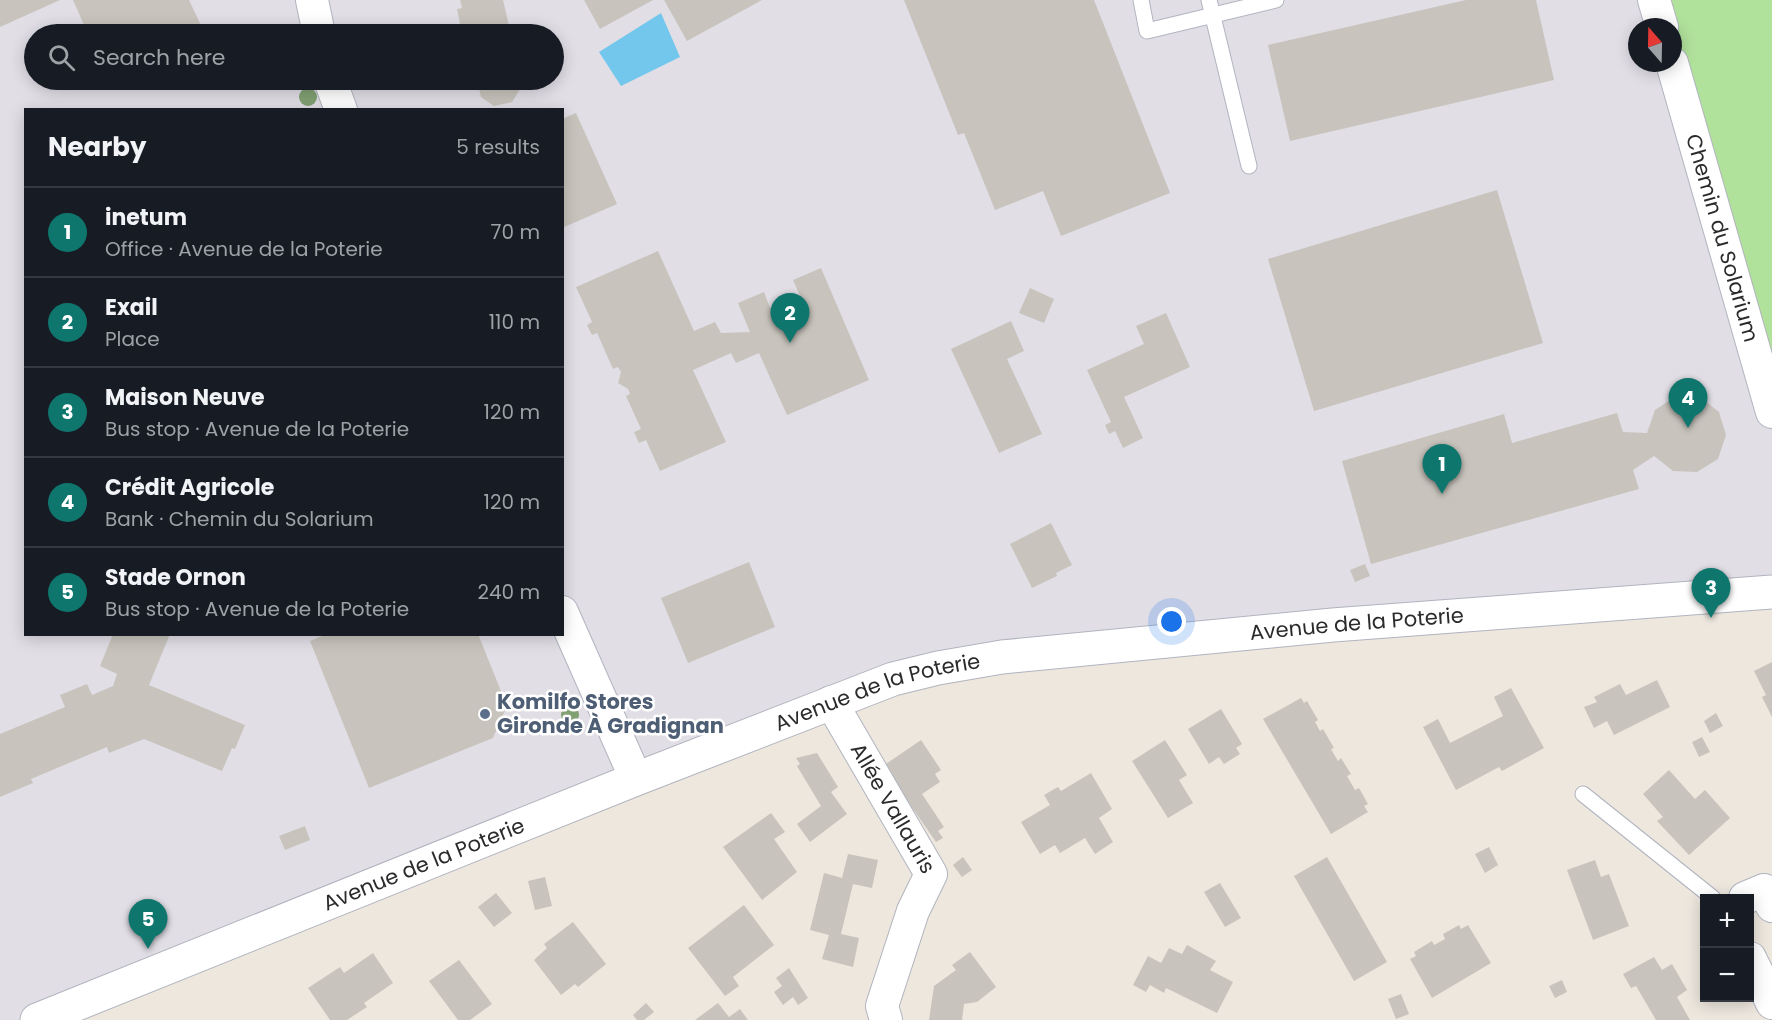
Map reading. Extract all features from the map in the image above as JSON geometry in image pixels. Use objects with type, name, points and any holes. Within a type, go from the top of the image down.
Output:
[{"type":"street","points":[[312,0],[317,24]]},
{"type":"street","points":[[1654,0],[1659,18]]},
{"type":"street","name":"Chemin du Solarium","points":[[1675,72],[1772,412]]},
{"type":"street","points":[[334,90],[340,108]]},
{"type":"street","name":"Avenue de la Poterie","points":[[37,1020],[636,779],[893,679],[938,668],[1002,657],[1333,625],[1772,592]]},
{"type":"street","points":[[564,617],[636,779]]},
{"type":"street","name":"Allée Vallauris","points":[[831,702],[931,874],[913,910],[882,1006],[886,1020]]},
{"type":"street","points":[[1754,895],[1764,891],[1772,906]]},
{"type":"street","points":[[1754,968],[1772,1003]]},
{"type":"lane","points":[[1141,0],[1147,31],[1210,8],[1276,0]]},
{"type":"lane","points":[[1210,8],[1249,166]]},
{"type":"lane","points":[[1583,794],[1708,894]]},
{"type":"shaded area","points":[[0,0],[1654,0],[1659,18],[1628,18],[1628,72],[1675,72],[1772,412],[1772,592],[970,662],[37,1020],[0,1020]]},
{"type":"green space","points":[[1654,0],[1772,0],[1772,412],[1676,72],[1682,72],[1682,18],[1667,18]]},
{"type":"water","points":[[661,13],[680,57],[621,86],[599,52]]},
{"type":"building","points":[[0,0],[60,0],[0,27]]},
{"type":"building","points":[[73,0],[189,0],[200,24],[84,24]]},
{"type":"building","points":[[460,0],[503,0],[509,24],[460,24],[457,9],[462,8]]},
{"type":"building","points":[[584,0],[653,0],[600,29]]},
{"type":"building","points":[[664,0],[762,0],[687,41]]},
{"type":"building","points":[[904,0],[1094,0],[1170,193],[1061,236],[1043,191],[995,210],[964,133],[958,135]]},
{"type":"building","points":[[1466,0],[1536,0],[1554,80],[1290,141],[1268,45]]},
{"type":"building","points":[[479,90],[520,90],[512,102],[494,106],[481,97]]},
{"type":"building","points":[[576,113],[617,204],[564,227],[564,118]]},
{"type":"building","points":[[1497,190],[1543,343],[1314,411],[1268,259]]},
{"type":"building","points":[[658,251],[694,331],[715,322],[721,333],[750,332],[738,303],[764,292],[770,308],[800,296],[793,280],[821,268],[869,380],[787,415],[759,353],[736,363],[731,353],[693,370],[726,442],[660,471],[646,440],[639,443],[634,432],[641,429],[626,396],[630,394],[628,389],[618,383],[621,372],[618,367],[613,369],[597,333],[592,335],[587,325],[592,322],[576,287]]},
{"type":"building","points":[[1030,288],[1054,299],[1044,323],[1019,313]]},
{"type":"building","points":[[1166,313],[1190,367],[1124,397],[1143,438],[1123,448],[1115,431],[1109,434],[1105,425],[1111,422],[1087,370],[1144,344],[1136,326]]},
{"type":"building","points":[[1011,321],[1024,351],[1007,359],[1042,434],[999,453],[951,349]]},
{"type":"building","points":[[1676,396],[1700,397],[1719,412],[1726,435],[1718,459],[1697,472],[1673,471],[1654,456],[1633,470],[1639,489],[1371,564],[1342,461],[1504,414],[1512,443],[1617,413],[1623,432],[1647,433],[1655,410]]},
{"type":"building","points":[[1051,523],[1072,565],[1056,573],[1057,576],[1032,588],[1010,544]]},
{"type":"building","points":[[749,562],[775,627],[688,663],[661,598]]},
{"type":"building","points":[[1365,564],[1370,576],[1355,582],[1350,570]]},
{"type":"building","points":[[112,636],[169,636],[149,685],[245,725],[222,771],[144,739],[109,753],[107,747],[31,779],[33,783],[0,797],[0,734],[65,707],[60,695],[87,684],[92,695],[113,686],[117,674],[100,666]]},
{"type":"building","points":[[322,636],[479,636],[507,706],[493,738],[369,788],[310,641]]},
{"type":"building","points":[[1772,662],[1772,717],[1762,697],[1766,695],[1754,671]]},
{"type":"building","points":[[1657,680],[1670,707],[1614,735],[1607,721],[1594,728],[1584,707],[1597,702],[1594,697],[1620,684],[1626,695]]},
{"type":"building","points":[[1511,688],[1544,748],[1502,771],[1499,767],[1456,790],[1423,727],[1438,719],[1450,743],[1503,716],[1494,697]]},
{"type":"building","points":[[1301,698],[1304,703],[1307,701],[1318,720],[1315,722],[1320,731],[1323,729],[1334,748],[1331,749],[1338,761],[1341,758],[1351,774],[1347,776],[1355,790],[1359,788],[1368,804],[1364,806],[1368,812],[1331,834],[1263,719]]},
{"type":"building","points":[[1221,709],[1242,744],[1236,748],[1240,754],[1224,764],[1219,757],[1209,764],[1188,729]]},
{"type":"building","points":[[1716,713],[1723,726],[1710,733],[1704,721]]},
{"type":"building","points":[[1702,737],[1710,752],[1699,757],[1692,742]]},
{"type":"building","points":[[921,740],[941,770],[935,774],[940,782],[922,794],[944,827],[938,831],[943,838],[936,842],[883,766]]},
{"type":"building","points":[[1165,740],[1187,775],[1179,780],[1193,803],[1168,818],[1132,761]]},
{"type":"building","points":[[817,753],[838,787],[831,792],[847,814],[810,842],[797,824],[821,806],[797,766],[800,764],[796,758]]},
{"type":"building","points":[[1669,770],[1695,799],[1705,790],[1730,818],[1689,855],[1657,821],[1663,817],[1643,794]]},
{"type":"building","points":[[1091,773],[1112,809],[1099,818],[1113,842],[1095,854],[1085,838],[1060,853],[1055,845],[1040,854],[1021,822],[1050,805],[1044,795],[1058,787],[1061,791]]},
{"type":"building","points":[[771,813],[785,832],[774,839],[797,872],[762,900],[723,847]]},
{"type":"building","points":[[305,826],[310,840],[285,850],[279,836]]},
{"type":"building","points":[[1489,847],[1498,865],[1485,873],[1475,854]]},
{"type":"building","points":[[848,854],[878,860],[872,888],[853,884],[841,934],[859,938],[853,967],[822,959],[829,935],[810,930],[824,873],[842,878]]},
{"type":"building","points":[[963,857],[972,870],[962,877],[953,865]]},
{"type":"building","points":[[1327,857],[1387,962],[1354,981],[1294,876]]},
{"type":"building","points":[[1595,860],[1601,877],[1609,874],[1629,926],[1593,940],[1567,870]]},
{"type":"building","points":[[545,877],[552,906],[535,910],[528,881]]},
{"type":"building","points":[[1220,883],[1241,918],[1225,927],[1204,892]]},
{"type":"building","points":[[496,893],[512,913],[494,927],[478,907]]},
{"type":"building","points":[[744,905],[774,945],[733,977],[739,986],[725,996],[688,948]]},
{"type":"building","points":[[573,922],[606,964],[578,987],[575,984],[561,995],[534,960],[547,948],[544,944]]},
{"type":"building","points":[[1459,925],[1461,929],[1468,925],[1491,963],[1432,998],[1410,959],[1416,956],[1414,952],[1432,941],[1434,945],[1445,939],[1443,934]]},
{"type":"building","points":[[1187,945],[1216,961],[1210,970],[1233,982],[1217,1013],[1166,988],[1164,993],[1150,985],[1146,992],[1133,985],[1148,956],[1161,963],[1169,948],[1182,954]]},
{"type":"building","points":[[970,952],[996,987],[977,1002],[964,1004],[962,1020],[929,1020],[934,986],[956,970],[952,965]]},
{"type":"building","points":[[373,953],[393,983],[364,1003],[367,1007],[347,1020],[330,1020],[308,988],[340,967],[344,973]]},
{"type":"building","points":[[1654,957],[1662,970],[1672,964],[1687,990],[1677,997],[1690,1020],[1656,1020],[1636,986],[1631,988],[1623,974]]},
{"type":"building","points":[[459,960],[492,1004],[470,1020],[458,1020],[429,981]]},
{"type":"building","points":[[789,968],[808,998],[798,1005],[793,997],[783,1005],[774,992],[782,986],[776,978]]},
{"type":"building","points":[[1562,980],[1567,992],[1555,998],[1549,986]]},
{"type":"building","points":[[1401,994],[1409,1014],[1396,1019],[1388,999]]},
{"type":"building","points":[[646,1003],[654,1012],[644,1020],[637,1020],[633,1015]]},
{"type":"building","points":[[718,1003],[729,1017],[740,1009],[748,1020],[695,1020]]},
{"type":"place","name":"Exail","points":[[790,343]]},
{"type":"place","name":"Crédit Agricole","points":[[1688,428]]},
{"type":"place","name":"inetum","points":[[1442,494]]},
{"type":"place","name":"Maison Neuve","points":[[1711,618]]},
{"type":"place","name":"Komilfo Stores Gironde À Gradignan","points":[[485,714]]},
{"type":"place","name":"Stade Ornon","points":[[148,949]]}]
